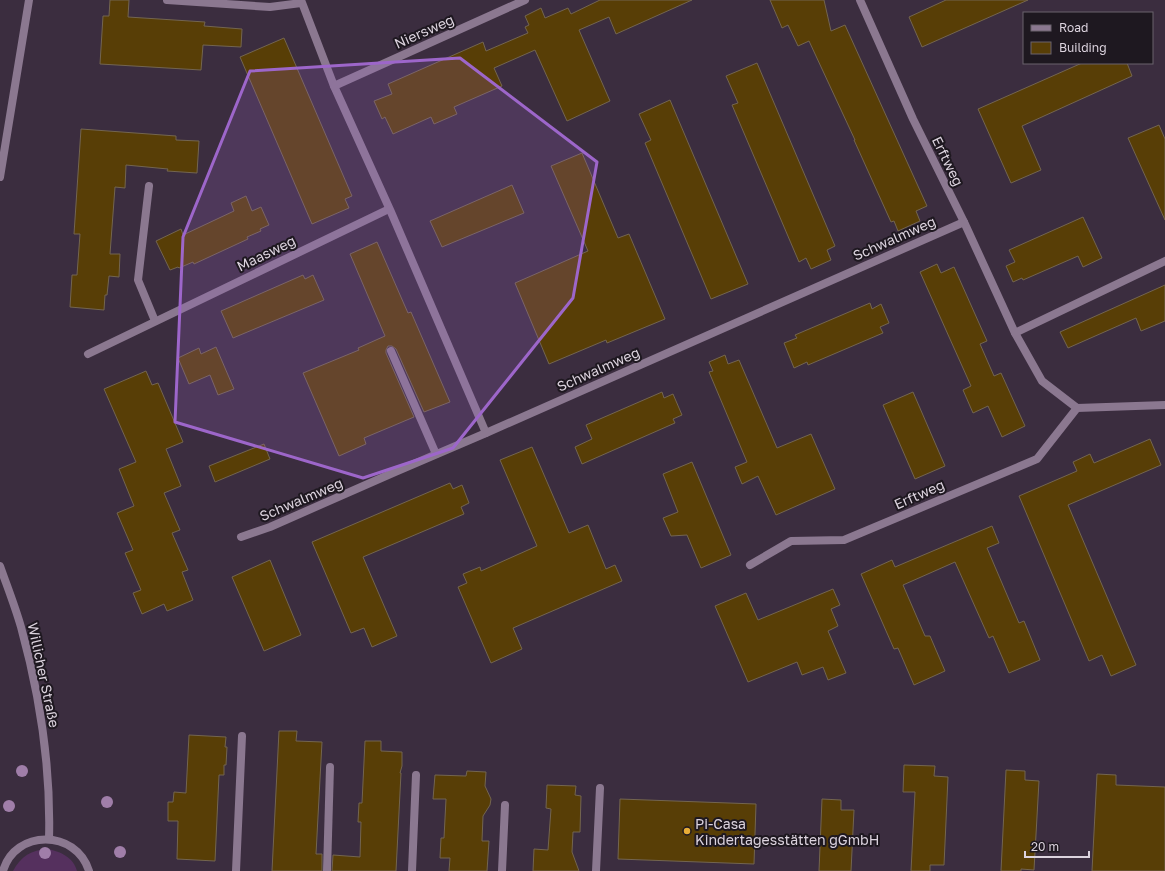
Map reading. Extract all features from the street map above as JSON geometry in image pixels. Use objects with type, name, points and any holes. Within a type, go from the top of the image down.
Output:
[{"type":"street","points":[[0,177],[29,0]]},
{"type":"street","points":[[167,0],[203,1],[270,7],[301,2],[334,86],[486,434]]},
{"type":"street","name":"Niersweg","points":[[334,86],[525,0]]},
{"type":"street","name":"Erftweg","points":[[750,565],[791,541],[844,540],[1037,459],[1077,408],[1042,382],[1015,333],[964,222],[913,119],[860,0]]},
{"type":"street","points":[[148,186],[138,280],[155,321]]},
{"type":"street","name":"Maasweg","points":[[88,354],[388,209]]},
{"type":"street","name":"Schwalmweg","points":[[241,537],[270,527],[436,454],[486,434],[964,222]]},
{"type":"street","points":[[1015,333],[1165,261]]},
{"type":"street","points":[[391,351],[436,454]]},
{"type":"street","points":[[1077,408],[1165,405]]},
{"type":"street","name":"Willicher Straße","points":[[0,566],[21,626],[40,703],[48,772],[50,803],[49,839]]},
{"type":"street","points":[[236,871],[242,736]]},
{"type":"street","points":[[327,871],[330,767]]},
{"type":"street","points":[[412,871],[416,775]]},
{"type":"street","points":[[596,871],[600,788]]},
{"type":"street","points":[[502,871],[505,805]]},
{"type":"street","points":[[3,871],[11,856],[22,846],[35,840],[49,839],[61,841],[72,847],[80,855],[89,871]]},
{"type":"highlighted area","points":[[460,58],[597,162],[573,298],[453,448],[363,478],[175,422],[183,237],[250,71]]},
{"type":"shaded area","points":[[48,849],[66,856],[73,862],[77,871],[13,871],[19,861],[27,855],[32,852]]},
{"type":"building","points":[[110,0],[129,0],[128,17],[205,22],[204,26],[242,29],[241,47],[203,45],[201,70],[100,64],[103,16],[109,16]]},
{"type":"building","points":[[600,0],[692,0],[616,34],[609,17],[579,30],[610,101],[567,121],[535,50],[494,68],[502,86],[454,107],[457,114],[434,124],[431,117],[393,134],[385,117],[382,119],[374,101],[392,94],[388,84],[483,42],[486,51],[528,33],[525,27],[529,25],[525,16],[541,8],[545,18],[568,8],[571,14]]},
{"type":"building","points":[[770,0],[824,0],[831,31],[845,25],[927,206],[916,211],[920,221],[898,231],[894,221],[891,222],[809,41],[798,46],[788,25],[782,28]]},
{"type":"building","points":[[946,0],[1028,0],[922,47],[909,17]]},
{"type":"building","points":[[284,38],[352,196],[345,199],[349,208],[312,224],[240,57]]},
{"type":"building","points":[[757,63],[835,246],[827,250],[831,260],[811,269],[806,258],[799,262],[732,105],[738,103],[726,76]]},
{"type":"building","points":[[1080,64],[1127,64],[1132,76],[1022,126],[1041,170],[1011,183],[978,109]]},
{"type":"building","points":[[670,100],[748,284],[711,299],[645,143],[651,140],[639,114]]},
{"type":"building","points":[[1159,125],[1165,139],[1165,220],[1128,138]]},
{"type":"building","points":[[81,129],[176,136],[176,140],[199,141],[197,173],[167,171],[168,169],[126,165],[125,188],[115,187],[110,254],[120,254],[119,277],[109,276],[104,310],[70,307],[72,275],[77,275],[80,234],[74,234]]},
{"type":"building","points":[[582,153],[618,238],[629,234],[665,319],[607,343],[606,340],[549,364],[515,283],[588,251],[551,166]]},
{"type":"building","points":[[512,185],[524,213],[442,247],[430,221]]},
{"type":"building","points":[[246,196],[252,211],[261,207],[269,225],[260,229],[261,231],[247,237],[248,239],[194,264],[193,262],[170,270],[156,241],[181,229],[183,235],[234,211],[231,203]]},
{"type":"building","points":[[1083,217],[1102,258],[1083,267],[1078,256],[1023,280],[1022,278],[1013,282],[1006,266],[1015,262],[1009,250]]},
{"type":"building","points":[[377,242],[408,313],[411,312],[450,402],[424,412],[396,349],[392,346],[388,346],[386,353],[414,417],[364,438],[366,444],[339,456],[303,373],[359,350],[358,348],[385,336],[350,254]]},
{"type":"building","points":[[937,264],[941,273],[954,267],[987,341],[980,344],[994,376],[1001,373],[1025,426],[1002,437],[988,406],[973,413],[963,390],[971,386],[920,272]]},
{"type":"building","points":[[303,275],[305,279],[313,275],[324,300],[233,338],[221,311]]},
{"type":"building","points":[[1165,285],[1165,321],[1141,331],[1136,318],[1068,348],[1060,332]]},
{"type":"building","points":[[870,303],[872,309],[881,304],[889,323],[880,327],[883,333],[808,365],[807,362],[794,368],[784,343],[797,338],[795,335]]},
{"type":"building","points":[[216,347],[234,389],[218,395],[210,375],[189,384],[178,358],[199,348],[201,354]]},
{"type":"building","points":[[725,355],[728,364],[739,360],[777,448],[811,434],[835,489],[776,515],[758,476],[742,484],[735,467],[747,462],[709,372],[713,371],[709,362]]},
{"type":"building","points":[[146,371],[152,385],[158,383],[183,442],[166,449],[181,486],[164,493],[180,530],[172,533],[188,570],[182,572],[193,600],[167,611],[164,604],[142,614],[133,593],[141,590],[125,553],[133,550],[117,513],[134,506],[119,469],[136,462],[104,389]]},
{"type":"building","points":[[662,392],[664,398],[673,394],[682,415],[673,419],[675,423],[582,464],[575,447],[592,439],[586,425]]},
{"type":"building","points":[[913,392],[945,466],[915,479],[883,405]]},
{"type":"building","points":[[1150,439],[1161,465],[1068,505],[1136,665],[1111,676],[1102,655],[1089,661],[1019,496],[1077,471],[1073,462],[1090,454],[1094,463]]},
{"type":"building","points":[[264,444],[270,459],[215,482],[209,466]]},
{"type":"building","points":[[532,447],[569,533],[588,525],[606,569],[615,565],[622,581],[513,628],[522,649],[491,663],[458,587],[467,583],[463,574],[480,567],[481,571],[537,546],[500,460]]},
{"type":"building","points":[[692,462],[731,555],[701,568],[687,535],[671,536],[663,518],[678,512],[663,474]]},
{"type":"building","points":[[450,483],[453,489],[462,485],[469,503],[461,507],[464,514],[363,557],[397,636],[372,647],[364,628],[351,633],[312,542]]},
{"type":"building","points":[[992,526],[999,543],[987,548],[1019,623],[1024,621],[1040,660],[1009,673],[993,636],[989,638],[955,562],[903,585],[925,636],[930,636],[945,671],[914,685],[898,648],[894,649],[861,574],[892,560],[895,567]]},
{"type":"building","points":[[270,560],[301,635],[264,651],[232,577]]},
{"type":"building","points":[[833,589],[840,605],[831,609],[838,626],[828,631],[846,673],[828,680],[823,667],[802,675],[797,662],[748,682],[715,606],[746,593],[758,620]]},
{"type":"building","points":[[279,731],[297,731],[296,741],[322,742],[316,854],[322,854],[322,871],[272,871]]},
{"type":"building","points":[[189,735],[226,737],[226,765],[224,765],[224,775],[219,775],[215,861],[177,859],[178,821],[168,821],[168,802],[173,802],[174,792],[186,793]]},
{"type":"building","points":[[365,741],[381,741],[381,751],[402,752],[396,871],[332,871],[333,855],[360,857],[361,822],[358,822],[359,803],[362,803]]},
{"type":"building","points":[[904,765],[935,766],[934,776],[948,777],[944,865],[930,865],[930,871],[911,871],[915,792],[903,792]]},
{"type":"building","points":[[1006,770],[1025,771],[1025,780],[1039,781],[1034,870],[1021,869],[1021,871],[1001,871]]},
{"type":"building","points":[[467,771],[486,772],[485,786],[491,799],[490,805],[483,816],[482,841],[489,841],[487,871],[449,871],[450,858],[440,858],[441,838],[444,838],[446,799],[433,799],[435,775],[466,776]]},
{"type":"building","points":[[1097,774],[1116,775],[1116,785],[1165,787],[1165,871],[1092,871]]},
{"type":"building","points":[[547,785],[576,786],[575,795],[581,796],[580,832],[573,832],[572,852],[579,871],[533,871],[534,849],[548,850],[551,809],[546,808]]},
{"type":"building","name":"Pi-Casa Kindertagesstätten gGmbH","points":[[620,799],[756,804],[754,864],[618,859]]},
{"type":"building","points":[[822,799],[841,800],[841,810],[854,810],[851,871],[819,871]]},
{"type":"place","name":"Pi-Casa Kindertagesstätten gGmbH","points":[[687,831]]}]
